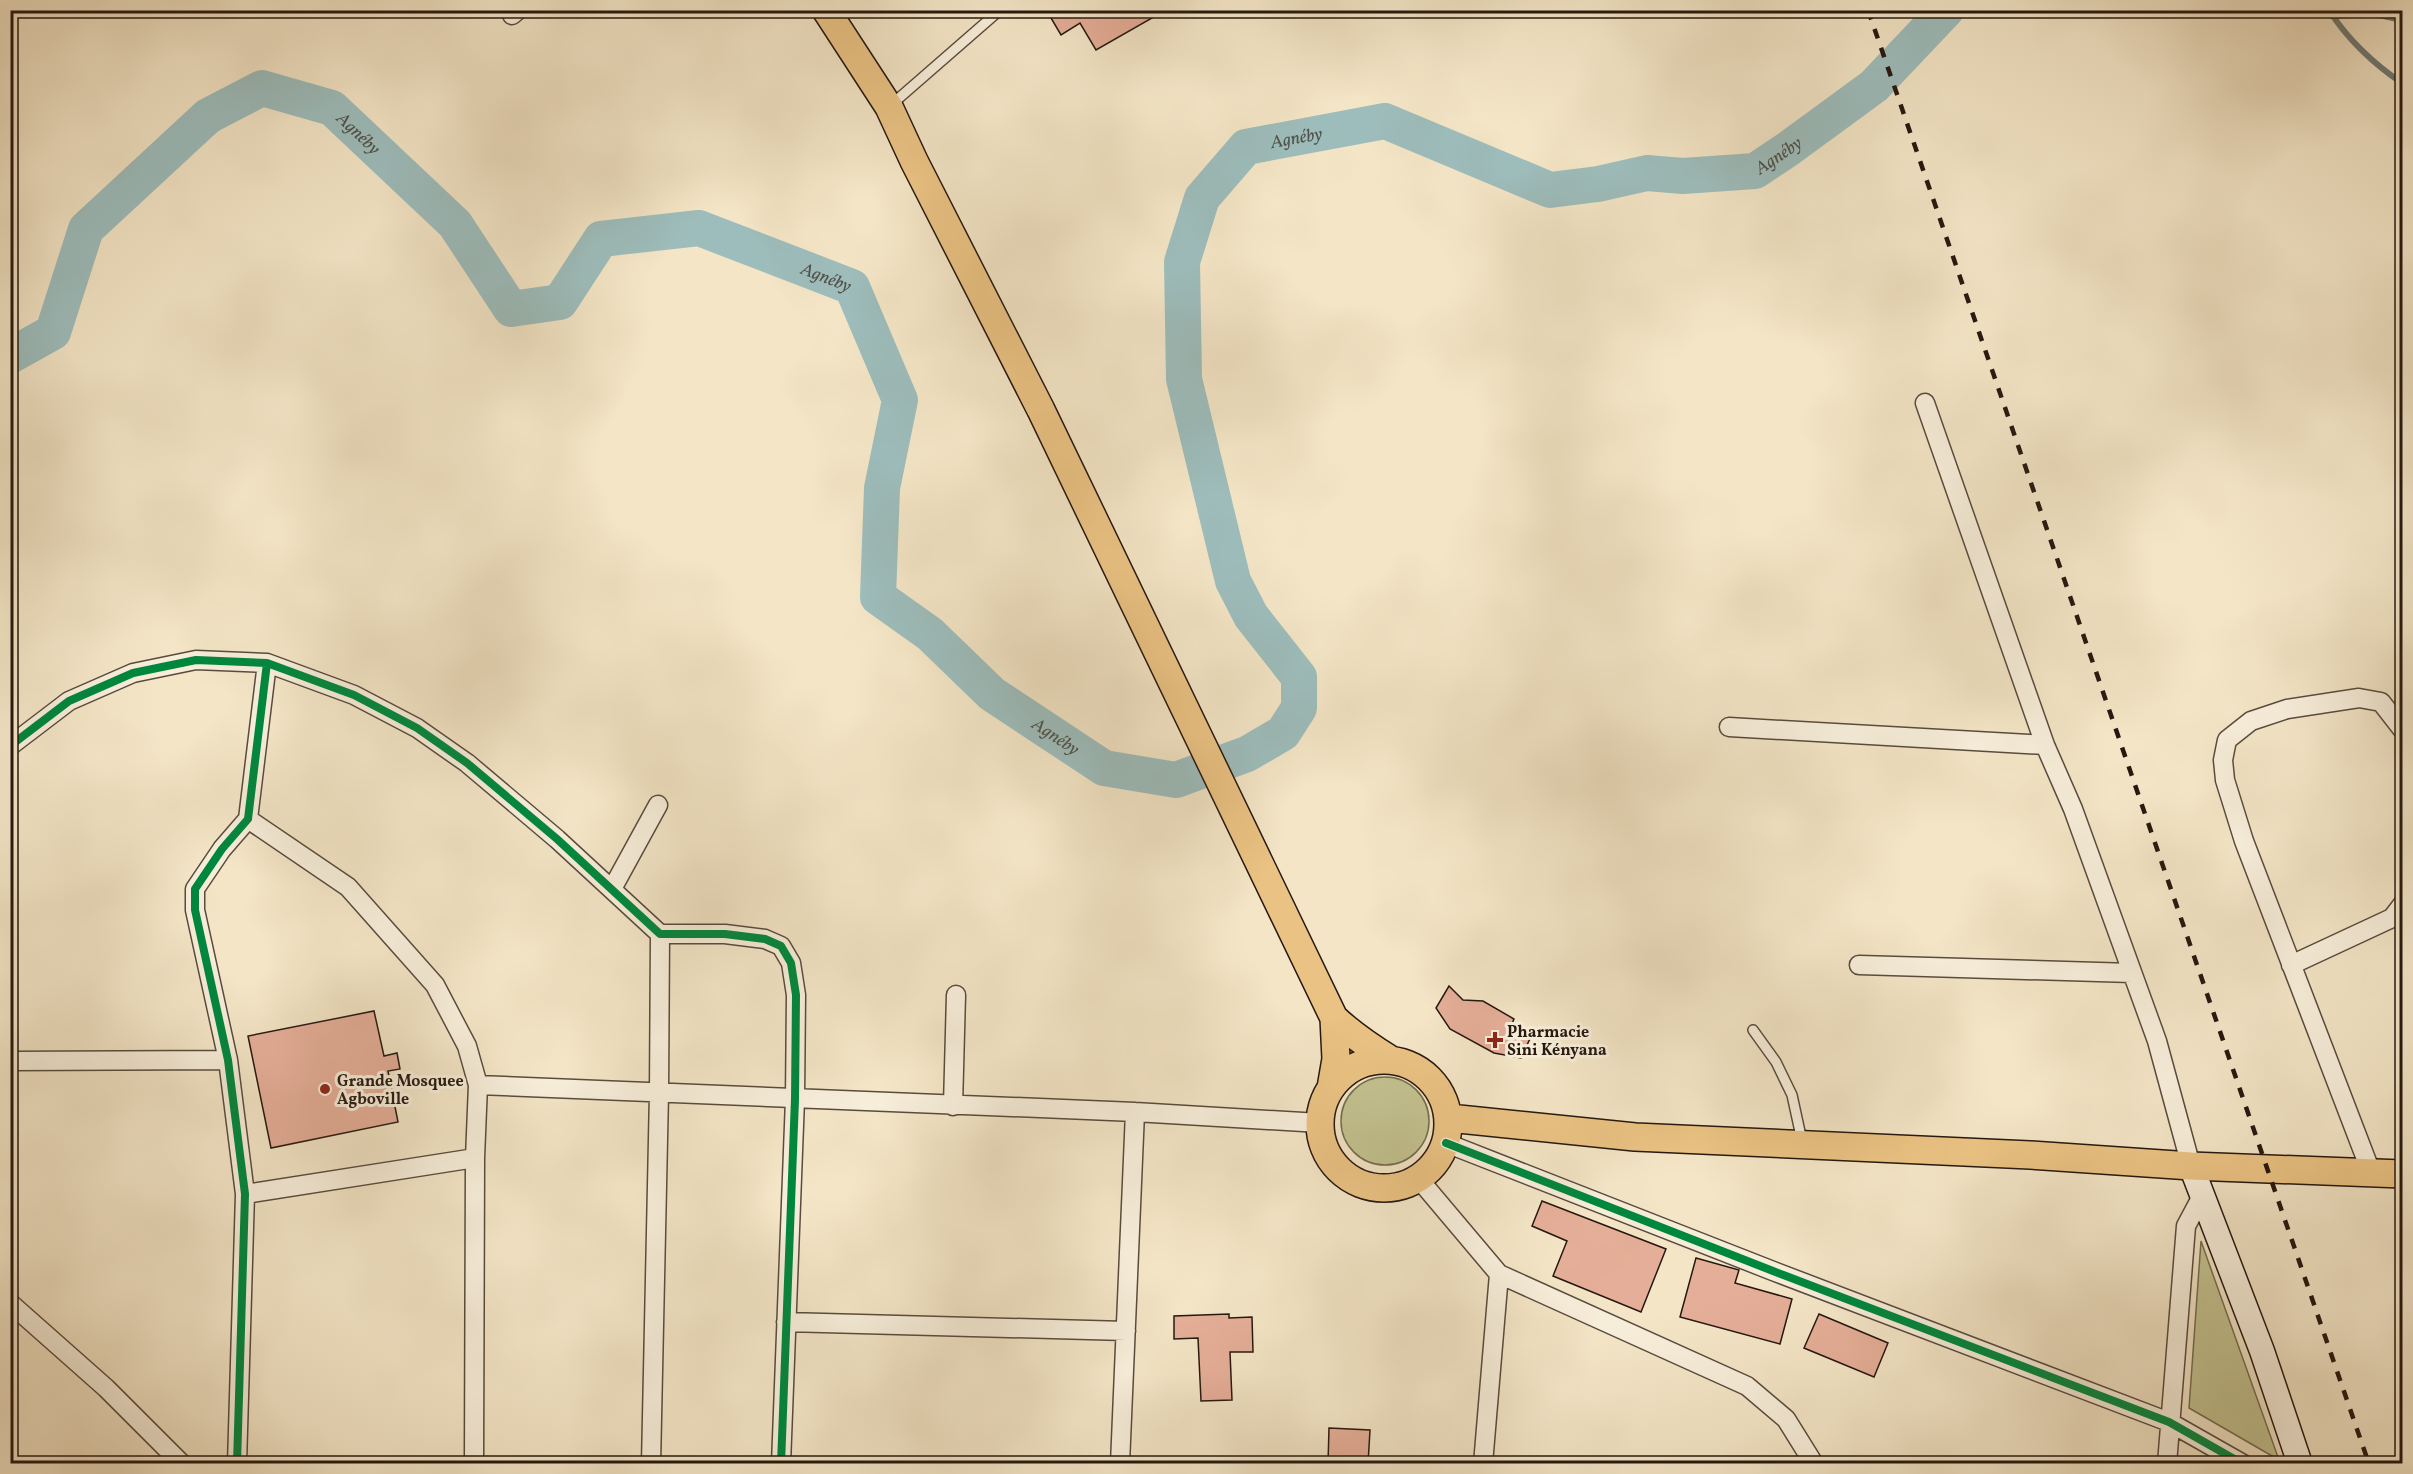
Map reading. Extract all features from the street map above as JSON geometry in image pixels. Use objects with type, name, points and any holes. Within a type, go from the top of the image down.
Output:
[{"type":"main road","points":[[826,10],[889,106],[914,161],[1041,411],[1334,1018],[1336,1059],[1331,1088]]},
{"type":"main road","points":[[1334,1018],[1359,1040],[1391,1060]]},
{"type":"main road","points":[[1374,1060],[1391,1060],[1413,1066],[1430,1078],[1443,1097],[1447,1130],[1435,1163],[1418,1178],[1400,1186],[1380,1188],[1361,1183],[1344,1174],[1331,1160],[1323,1142],[1320,1123],[1323,1104],[1331,1088],[1342,1075],[1374,1060]]},
{"type":"main road","points":[[1447,1130],[1802,1144],[2030,1155],[2191,1166],[2403,1174]]},
{"type":"main road","points":[[2191,1166],[2262,1351],[2300,1464]]},
{"type":"street","points":[[1925,403],[2045,746],[2073,809],[2157,1041],[2191,1166]]},
{"type":"street","points":[[10,746],[69,701],[133,673],[196,660],[267,663],[354,695],[417,728],[467,763],[557,839],[660,934],[725,934],[765,939],[781,946],[791,963],[796,995],[795,1099],[781,1464]]},
{"type":"street","points":[[237,1464],[244,1194],[228,1060],[195,910],[195,889],[222,849],[248,819],[267,663]]},
{"type":"street","points":[[2370,1172],[2244,841],[2225,780],[2223,760],[2227,740],[2252,720],[2278,712],[2359,698],[2381,702],[2403,729]]},
{"type":"street","points":[[1729,727],[2045,746]]},
{"type":"street","points":[[612,889],[658,805]]},
{"type":"street","points":[[248,819],[348,887],[435,985],[467,1046],[478,1085],[474,1158],[474,1464]]},
{"type":"street","points":[[2291,965],[2392,918],[2403,905]]},
{"type":"street","points":[[651,1464],[660,934]]},
{"type":"street","points":[[1859,965],[2132,973]]},
{"type":"street","points":[[953,1106],[956,995]]},
{"type":"street","points":[[10,1061],[228,1060]]},
{"type":"street","points":[[478,1085],[1135,1112],[1320,1123]]},
{"type":"street","points":[[1120,1464],[1135,1112]]},
{"type":"street","points":[[1447,1130],[1730,1254],[2169,1422],[2243,1464]]},
{"type":"street","points":[[244,1194],[474,1158]]},
{"type":"street","points":[[1418,1178],[1499,1274],[1747,1386],[1786,1419],[1814,1464]]},
{"type":"street","points":[[2167,1464],[2186,1226],[2202,1196]]},
{"type":"street","points":[[1483,1464],[1499,1274]]},
{"type":"street","points":[[10,1303],[106,1388],[182,1464]]},
{"type":"street","points":[[786,1322],[1126,1331]]},
{"type":"lane","points":[[889,106],[1000,10]]},
{"type":"lane","points":[[1753,1029],[1776,1062],[1792,1095],[1802,1144]]},
{"type":"shaded area","points":[[1385,1077],[1402,1080],[1416,1090],[1426,1104],[1429,1121],[1426,1138],[1416,1152],[1402,1162],[1385,1165],[1368,1162],[1354,1152],[1344,1138],[1341,1121],[1344,1104],[1354,1090],[1368,1080]]},
{"type":"shaded area","points":[[2201,1241],[2279,1460],[2189,1408]]},
{"type":"building","points":[[1065,10],[1166,10],[1096,50],[1080,23],[1061,35],[1051,18]]},
{"type":"building","points":[[1449,986],[1463,1000],[1483,1001],[1514,1019],[1510,1028],[1534,1030],[1521,1058],[1494,1053],[1450,1029],[1436,1008]]},
{"type":"building","name":"Grande Mosquee Agboville","points":[[374,1011],[384,1056],[397,1053],[400,1069],[388,1071],[398,1122],[271,1148],[248,1036]]},
{"type":"building","points":[[1542,1201],[1666,1249],[1641,1312],[1553,1276],[1567,1241],[1532,1226]]},
{"type":"building","points":[[1696,1258],[1739,1270],[1735,1283],[1792,1299],[1780,1344],[1680,1317]]},
{"type":"building","points":[[1229,1314],[1229,1318],[1252,1317],[1253,1352],[1230,1352],[1232,1400],[1201,1401],[1198,1338],[1174,1339],[1174,1316]]},
{"type":"building","points":[[1819,1314],[1888,1343],[1874,1377],[1804,1348]]},
{"type":"building","points":[[1329,1428],[1370,1430],[1368,1464],[1328,1464]]},
{"type":"waterway","name":"Agnéby","points":[[10,356],[53,332],[86,229],[208,116],[262,88],[332,108],[455,224],[511,309],[560,302],[601,239],[699,228],[852,287],[900,400],[882,488],[878,597],[930,634],[992,694],[1104,768],[1176,780],[1247,754],[1283,733],[1299,708],[1299,677],[1251,616],[1233,581],[1184,379],[1182,262],[1202,198],[1246,147],[1385,121],[1550,190],[1598,184],[1647,173],[1683,176],[1755,171],[1874,86],[1946,10]]},
{"type":"waterway","points":[[2329,10],[2362,51],[2402,83]]},
{"type":"waterway","points":[[2332,16],[2374,14],[2402,20]]},
{"type":"railway","points":[[1868,10],[2369,1464]]},
{"type":"cycle path","points":[[10,746],[69,701],[133,673],[196,660],[267,663],[354,695],[417,728],[467,763],[557,839],[660,934],[725,934],[765,939],[781,946],[791,963],[796,995],[795,1099],[781,1464]]},
{"type":"cycle path","points":[[237,1464],[245,1194],[228,1060],[195,910],[195,889],[222,849],[248,819],[267,663]]},
{"type":"cycle path","points":[[1446,1143],[2169,1422],[2243,1464]]},
{"type":"place","name":"Pharmacie Sini Kényana","points":[[1495,1040]]},
{"type":"place","name":"Grande Mosquee Agboville","points":[[325,1089]]}]
